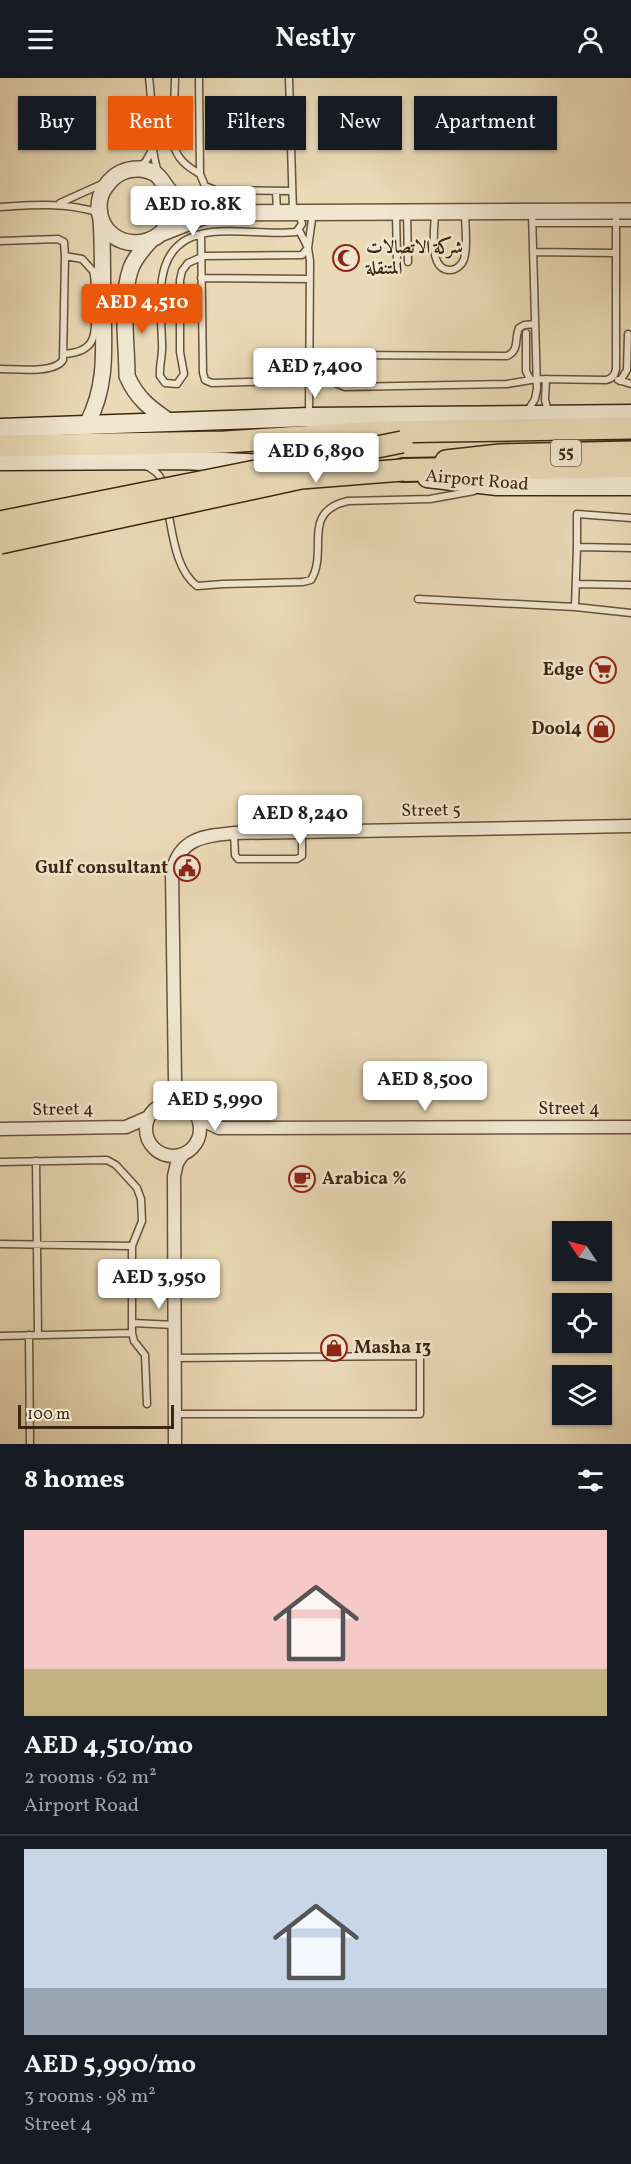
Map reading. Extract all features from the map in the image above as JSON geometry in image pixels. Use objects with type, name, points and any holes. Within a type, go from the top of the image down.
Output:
[{"type":"highway","name":"55","points":[[498,430],[631,428]]},
{"type":"highway","points":[[0,522],[402,442],[498,430]]},
{"type":"highway","points":[[0,446],[225,442],[380,432],[498,430]]},
{"type":"highway","name":"Airport Road","points":[[0,543],[301,478],[403,470],[452,459],[500,455],[631,452]]},
{"type":"highway","points":[[403,470],[631,466]]},
{"type":"main road","name":"55","points":[[0,428],[309,417],[631,414]]},
{"type":"main road","name":"Airport Road","points":[[0,461],[135,460],[338,467],[497,486],[631,486]]},
{"type":"street","points":[[87,424],[98,400],[104,361],[99,305],[104,250],[100,216],[101,195],[110,179],[118,174],[137,169],[154,173],[161,178],[171,193],[173,204],[172,214],[156,237],[138,255],[131,268],[127,284],[127,376],[135,393],[170,422]]},
{"type":"street","points":[[171,193],[191,205],[213,213],[465,212],[533,217],[621,215]]},
{"type":"street","points":[[100,216],[106,228],[121,240],[140,243],[213,213]]},
{"type":"street","points":[[104,361],[108,370],[116,373],[123,370],[127,361]]},
{"type":"street","name":"Street 5","points":[[185,1105],[178,1094],[175,1081],[172,873],[177,857],[190,842],[213,835],[234,833],[631,826]]},
{"type":"street","name":"Street 5","points":[[163,1104],[175,1081]]},
{"type":"street","points":[[161,1153],[172,1156],[183,1154],[192,1149],[198,1140],[200,1129],[198,1118],[193,1110],[185,1105],[174,1102],[163,1104],[149,1117],[146,1127],[153,1147],[169,1163],[174,1176]]},
{"type":"street","name":"Street 4","points":[[0,1129],[126,1127],[149,1117]]},
{"type":"street","name":"Street 4","points":[[198,1118],[219,1128]]},
{"type":"street","name":"Street 4","points":[[126,1127],[148,1138]]},
{"type":"street","name":"Street 4","points":[[198,1140],[208,1132],[219,1128],[631,1127]]},
{"type":"street","points":[[175,1444],[174,1176],[177,1163],[183,1154]]},
{"type":"lane","points":[[149,78],[152,96]]},
{"type":"lane","points":[[175,78],[173,143],[175,152],[188,167],[200,174]]},
{"type":"lane","points":[[199,78],[200,174],[205,186],[215,190],[292,191]]},
{"type":"lane","points":[[289,78],[292,191],[295,213],[308,248],[310,279],[309,417]]},
{"type":"lane","points":[[137,169],[146,161],[152,150]]},
{"type":"lane","points":[[153,150],[161,178]]},
{"type":"lane","points":[[56,204],[110,179]]},
{"type":"lane","points":[[276,191],[302,221],[299,230],[308,248]]},
{"type":"lane","points":[[0,207],[73,205],[100,216]]},
{"type":"lane","points":[[401,212],[408,262]]},
{"type":"lane","points":[[397,262],[401,212]]},
{"type":"lane","points":[[435,212],[435,260],[441,268],[451,270],[460,266],[465,257],[465,212]]},
{"type":"lane","points":[[621,215],[631,224]]},
{"type":"lane","points":[[535,324],[519,328],[516,348],[507,356],[345,355],[336,358],[329,369],[333,382],[345,387],[507,384],[533,379],[606,380],[612,377],[616,369],[615,253],[621,215]]},
{"type":"lane","points":[[524,415],[537,395],[533,379],[535,324],[533,217]]},
{"type":"lane","points":[[299,230],[293,232],[215,231],[187,240],[176,249],[161,275],[163,352],[160,376],[168,384],[180,381],[184,374],[180,352],[181,275],[188,263],[201,257],[296,256],[305,253],[308,248]]},
{"type":"lane","points":[[201,234],[203,373],[205,380],[212,383],[310,380]]},
{"type":"lane","points":[[0,240],[58,239],[64,242],[64,354],[59,365],[55,368],[0,369]]},
{"type":"lane","points":[[533,252],[615,253]]},
{"type":"lane","points":[[64,256],[82,260],[91,267],[99,305],[90,344],[77,353],[64,354]]},
{"type":"lane","points":[[201,278],[310,279]]},
{"type":"lane","points":[[526,333],[526,371],[533,379]]},
{"type":"lane","points":[[620,381],[627,370],[628,334]]},
{"type":"lane","points":[[612,377],[631,384]]},
{"type":"lane","points":[[546,379],[545,400],[549,415]]},
{"type":"lane","points":[[135,460],[162,477],[178,553],[187,578],[196,586],[311,580],[317,564],[318,525],[325,512],[336,504],[348,501],[430,499],[497,486]]},
{"type":"lane","points":[[575,608],[577,513],[631,518]]},
{"type":"lane","points":[[576,547],[631,548]]},
{"type":"lane","points":[[576,584],[631,585]]},
{"type":"lane","points":[[418,599],[631,613]]},
{"type":"lane","points":[[234,833],[235,855],[238,859],[297,859],[302,856],[302,831]]},
{"type":"lane","points":[[0,1162],[103,1160],[116,1165],[137,1188],[141,1195],[142,1221],[132,1246],[132,1333],[134,1341],[145,1355],[147,1404]]},
{"type":"lane","points":[[36,1161],[38,1335]]},
{"type":"lane","points":[[0,1244],[132,1246]]},
{"type":"lane","points":[[132,1323],[175,1325]]},
{"type":"lane","points":[[0,1336],[132,1333]]},
{"type":"lane","points":[[29,1335],[30,1444]]},
{"type":"lane","points":[[174,1358],[420,1356],[420,1414],[175,1414]]},
{"type":"place","name":"شركة الاتصالات المتنقلة","points":[[346,258]]},
{"type":"place","name":"Edge","points":[[603,670]]},
{"type":"place","name":"Dool4","points":[[601,729]]},
{"type":"place","name":"Gulf consultant","points":[[187,868]]},
{"type":"place","name":"Arabica %","points":[[302,1179]]},
{"type":"place","name":"Masha 13","points":[[334,1348]]}]
